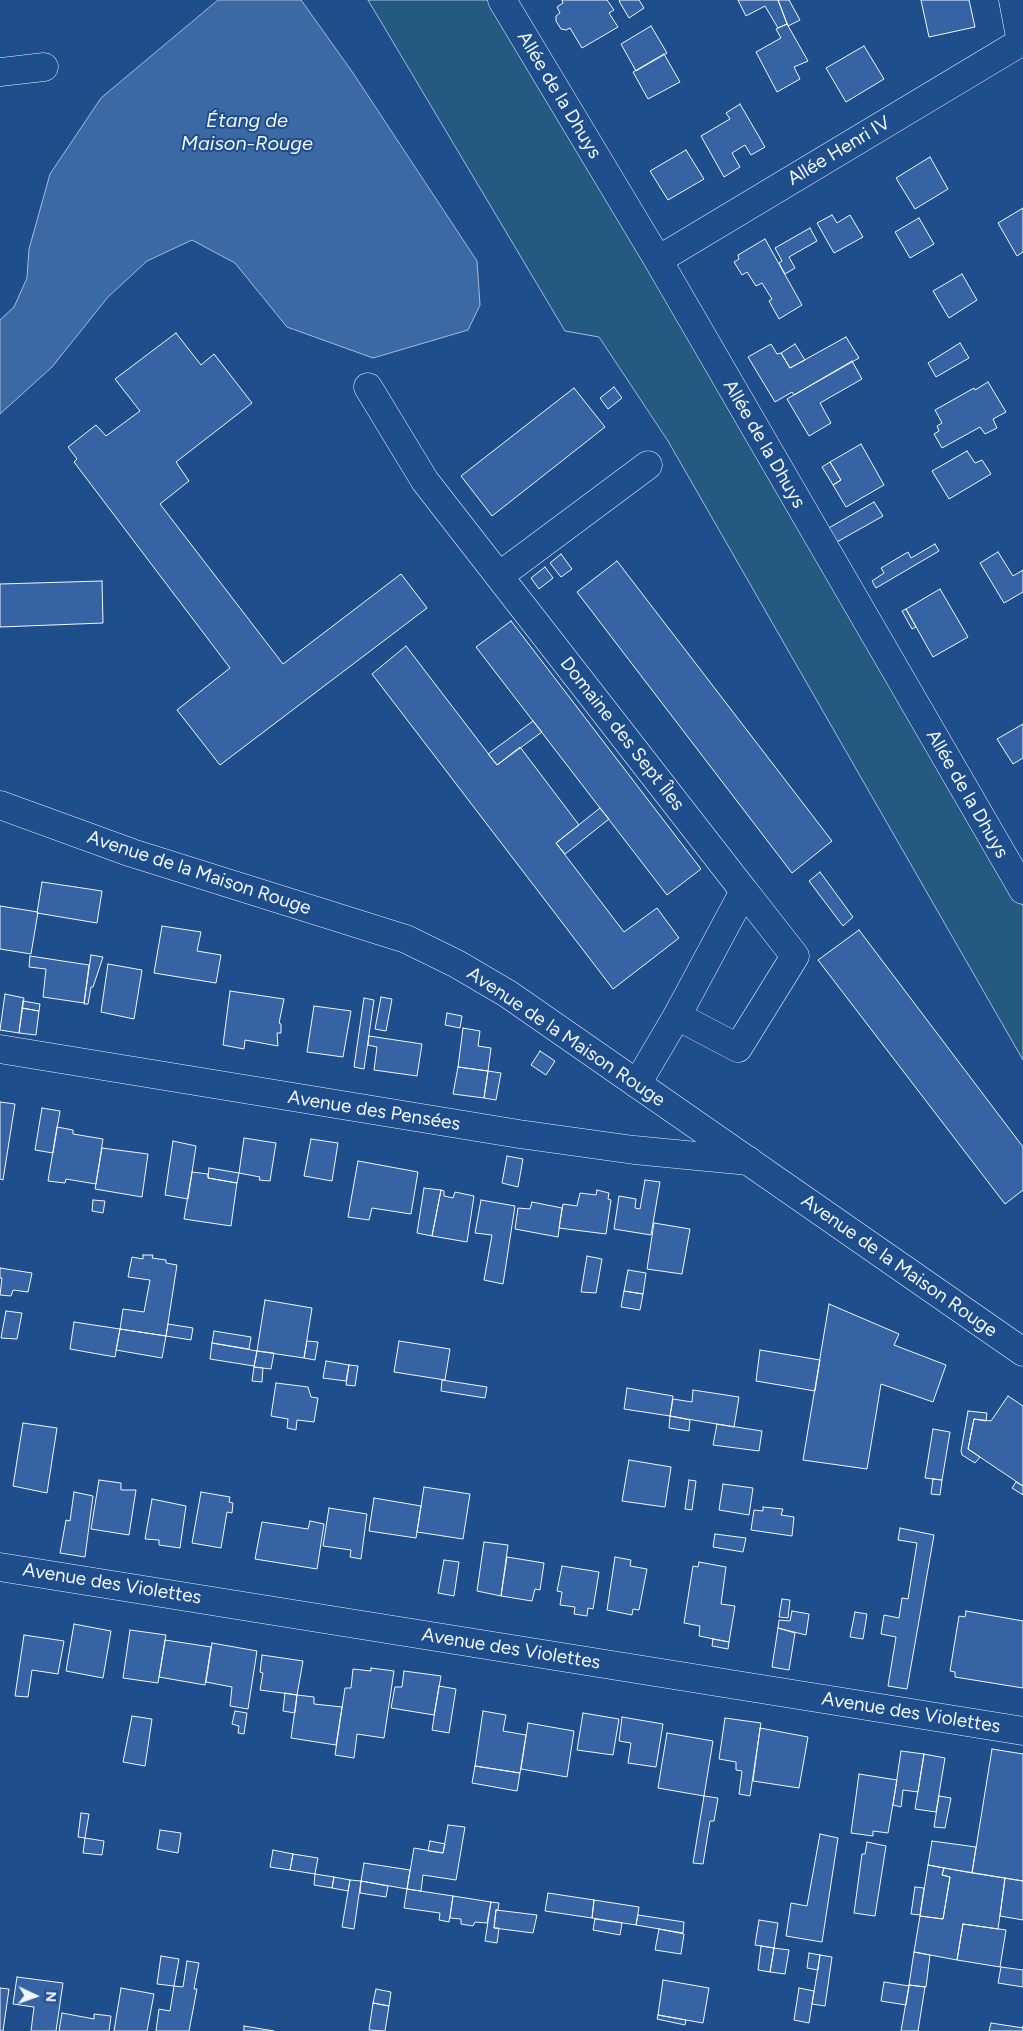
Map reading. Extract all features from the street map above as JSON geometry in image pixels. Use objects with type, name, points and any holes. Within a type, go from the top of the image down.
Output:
[{"type":"street","name":"Allée de la Dhuys","points":[[502,0],[658,260],[1023,890]]},
{"type":"street","points":[[1012,0],[1022,43]]},
{"type":"street","name":"Allée Henri IV","points":[[658,260],[1022,43]]},
{"type":"street","points":[[0,72],[44,67]]},
{"type":"street","name":"Domaine des Sept Îles","points":[[368,387],[425,481],[795,956],[738,1048],[677,1016]]},
{"type":"street","points":[[499,576],[648,465]]},
{"type":"street","name":"Avenue de la Maison Rouge","points":[[0,805],[132,853],[406,939],[457,964],[508,994],[1023,1352]]},
{"type":"street","points":[[637,1084],[677,1016],[744,891]]},
{"type":"street","name":"Avenue des Pensées","points":[[0,1049],[519,1134],[634,1150],[749,1161]]},
{"type":"street","name":"Avenue des Violettes","points":[[0,1567],[1023,1731]]},
{"type":"shaded area","points":[[368,0],[502,0],[1023,890],[1023,1060],[668,441],[599,337],[565,331]]},
{"type":"water","name":"Étang de Maison-Rouge","points":[[218,0],[301,0],[353,73],[477,261],[480,305],[468,330],[373,358],[287,327],[235,263],[192,240],[147,261],[108,297],[52,367],[0,414],[0,320],[14,307],[27,278],[29,249],[50,174],[101,98]]},
{"type":"building","points":[[562,0],[607,0],[614,10],[609,13],[618,27],[582,48],[570,28],[566,30],[561,29],[556,21],[556,16],[560,13],[557,7],[563,3]]},
{"type":"building","points":[[620,0],[639,0],[644,8],[629,18]]},
{"type":"building","points":[[738,0],[778,0],[787,24],[778,28],[765,6],[746,16]]},
{"type":"building","points":[[778,0],[789,0],[800,20],[788,26]]},
{"type":"building","points":[[921,0],[969,0],[975,27],[929,37]]},
{"type":"building","points":[[787,24],[808,61],[794,67],[800,79],[777,92],[756,52],[781,38],[776,29]]},
{"type":"building","points":[[651,26],[667,53],[636,71],[621,44]]},
{"type":"building","points":[[864,46],[884,79],[846,102],[826,68]]},
{"type":"building","points":[[664,54],[680,82],[648,99],[633,72]]},
{"type":"building","points":[[740,104],[765,147],[751,155],[745,145],[732,153],[740,167],[724,177],[701,136],[730,119],[726,113]]},
{"type":"building","points":[[686,150],[704,179],[668,200],[650,171]]},
{"type":"building","points":[[930,157],[948,189],[915,209],[896,178]]},
{"type":"building","points":[[1023,208],[1023,252],[1017,256],[998,223]]},
{"type":"building","points":[[832,215],[837,223],[850,215],[863,237],[834,253],[817,223]]},
{"type":"building","points":[[919,218],[934,244],[910,258],[895,232]]},
{"type":"building","points":[[810,228],[817,241],[789,257],[795,268],[785,274],[779,263],[782,261],[775,248]]},
{"type":"building","points":[[765,239],[802,305],[779,319],[769,301],[772,299],[762,283],[756,286],[747,272],[742,275],[734,262],[739,259],[738,255]]},
{"type":"building","points":[[962,274],[977,300],[949,318],[933,291]]},
{"type":"building","points":[[176,333],[201,365],[214,354],[252,403],[176,462],[189,481],[160,504],[283,664],[401,574],[427,608],[220,765],[177,710],[230,668],[74,462],[77,459],[68,447],[96,425],[106,436],[140,411],[115,379]]},
{"type":"building","points":[[846,337],[859,358],[794,395],[792,392],[775,402],[748,357],[771,344],[777,354],[781,353],[790,368]]},
{"type":"building","points":[[960,343],[969,358],[936,377],[928,363]]},
{"type":"building","points":[[795,344],[805,360],[790,368],[781,353]]},
{"type":"building","points":[[852,361],[862,379],[820,403],[831,423],[809,436],[787,399]]},
{"type":"building","points":[[988,382],[1006,412],[993,419],[997,428],[985,434],[980,427],[942,448],[934,434],[939,431],[937,426],[942,423],[935,410]]},
{"type":"building","points":[[614,387],[622,398],[608,409],[600,398]]},
{"type":"building","points":[[574,388],[605,427],[492,516],[461,476]]},
{"type":"building","points":[[861,444],[884,485],[846,507],[833,485],[841,480],[830,462]]},
{"type":"building","points":[[967,451],[975,463],[982,460],[991,474],[949,499],[932,471]]},
{"type":"building","points":[[830,462],[841,480],[833,485],[822,467]]},
{"type":"building","points":[[874,502],[883,516],[835,543],[827,529]]},
{"type":"building","points":[[935,544],[939,551],[876,588],[872,581],[884,573],[881,568],[908,552],[911,558]]},
{"type":"building","points":[[998,552],[1013,576],[1023,570],[1023,592],[1004,603],[980,563]]},
{"type":"building","points":[[561,554],[572,569],[561,577],[550,563]]},
{"type":"building","points":[[617,561],[832,841],[792,873],[577,592]]},
{"type":"building","points":[[545,567],[553,578],[539,589],[531,578]]},
{"type":"building","points":[[102,581],[103,623],[0,627],[0,584]]},
{"type":"building","points":[[940,589],[968,637],[933,657],[906,609]]},
{"type":"building","points":[[906,609],[916,627],[912,629],[902,611]]},
{"type":"building","points":[[511,621],[701,869],[667,895],[476,647]]},
{"type":"building","points":[[406,646],[497,765],[520,747],[579,825],[556,843],[624,932],[657,908],[679,938],[613,989],[372,674]]},
{"type":"building","points":[[533,721],[542,732],[497,765],[488,754]]},
{"type":"building","points":[[1023,724],[1023,758],[1013,764],[997,739]]},
{"type":"building","points":[[600,808],[609,819],[565,854],[556,843]]},
{"type":"building","points":[[820,872],[853,917],[843,926],[809,881]]},
{"type":"building","points":[[42,882],[102,891],[97,923],[37,913]]},
{"type":"building","points":[[0,906],[38,912],[31,954],[0,949]]},
{"type":"building","points":[[162,926],[201,932],[197,951],[221,955],[216,983],[154,973]]},
{"type":"building","points":[[859,930],[1023,1147],[1023,1190],[1005,1204],[818,960]]},
{"type":"building","points":[[91,955],[103,957],[93,987],[91,987],[88,1004],[84,1004]]},
{"type":"building","points":[[30,956],[89,965],[84,1003],[43,997],[46,969],[29,967]]},
{"type":"building","points":[[108,964],[142,970],[134,1019],[101,1012]]},
{"type":"building","points":[[230,991],[284,999],[279,1023],[281,1024],[281,1033],[277,1033],[278,1046],[245,1040],[244,1049],[223,1045]]},
{"type":"building","points":[[5,994],[24,998],[19,1033],[0,1030]]},
{"type":"building","points":[[381,997],[392,999],[386,1031],[375,1029]]},
{"type":"building","points":[[364,998],[374,1000],[364,1069],[354,1067]]},
{"type":"building","points":[[23,1001],[40,1004],[39,1011],[22,1008]]},
{"type":"building","points":[[314,1006],[351,1011],[343,1057],[307,1052]]},
{"type":"building","points":[[22,1008],[39,1011],[36,1035],[19,1033]]},
{"type":"building","points":[[447,1013],[462,1016],[460,1028],[445,1025]]},
{"type":"building","points":[[463,1028],[480,1031],[478,1046],[491,1048],[488,1071],[458,1067]]},
{"type":"building","points":[[369,1036],[422,1044],[417,1076],[374,1070],[377,1047],[368,1045]]},
{"type":"building","points":[[540,1051],[555,1061],[546,1075],[531,1065]]},
{"type":"building","points":[[458,1067],[488,1071],[484,1098],[453,1094]]},
{"type":"building","points":[[488,1071],[501,1073],[496,1100],[484,1098]]},
{"type":"building","points":[[0,1102],[15,1104],[3,1180],[0,1179]]},
{"type":"building","points":[[42,1108],[60,1111],[53,1153],[35,1150]]},
{"type":"building","points":[[57,1127],[73,1130],[73,1134],[103,1139],[96,1184],[66,1179],[65,1183],[48,1181]]},
{"type":"building","points":[[244,1138],[276,1143],[270,1181],[259,1180],[260,1177],[239,1173]]},
{"type":"building","points":[[311,1139],[338,1143],[332,1181],[304,1176]]},
{"type":"building","points":[[173,1141],[196,1146],[188,1199],[165,1195]]},
{"type":"building","points":[[102,1148],[148,1154],[142,1197],[95,1189]]},
{"type":"building","points":[[507,1156],[523,1159],[518,1187],[502,1183]]},
{"type":"building","points":[[358,1161],[418,1172],[411,1214],[372,1208],[369,1220],[348,1217]]},
{"type":"building","points":[[209,1168],[239,1173],[237,1183],[208,1178]]},
{"type":"building","points":[[192,1172],[208,1174],[208,1178],[237,1183],[231,1226],[184,1219]]},
{"type":"building","points":[[645,1180],[660,1182],[651,1235],[614,1229],[619,1196],[636,1199],[635,1208],[640,1209]]},
{"type":"building","points":[[424,1188],[441,1190],[432,1236],[417,1233]]},
{"type":"building","points":[[441,1190],[444,1191],[444,1196],[453,1198],[455,1192],[474,1196],[467,1242],[432,1236]]},
{"type":"building","points":[[597,1190],[609,1193],[608,1199],[611,1200],[606,1234],[559,1228],[563,1204],[577,1206],[580,1193],[596,1195]]},
{"type":"building","points":[[93,1200],[105,1201],[103,1213],[92,1211]]},
{"type":"building","points":[[481,1200],[515,1206],[503,1284],[484,1280],[492,1235],[475,1233]]},
{"type":"building","points":[[532,1202],[562,1208],[558,1237],[515,1229],[518,1208],[530,1209]]},
{"type":"building","points":[[654,1223],[690,1229],[682,1274],[647,1269]]},
{"type":"building","points":[[143,1255],[153,1255],[152,1258],[166,1260],[166,1263],[177,1265],[166,1336],[120,1329],[123,1309],[144,1312],[150,1280],[128,1277],[132,1257],[143,1259]]},
{"type":"building","points":[[587,1256],[602,1259],[596,1293],[581,1292]]},
{"type":"building","points":[[0,1268],[32,1273],[28,1292],[13,1290],[11,1296],[0,1295],[2,1278],[0,1278]]},
{"type":"building","points":[[628,1270],[646,1273],[643,1294],[624,1291]]},
{"type":"building","points":[[624,1291],[643,1294],[640,1310],[621,1307]]},
{"type":"building","points":[[265,1300],[312,1308],[304,1358],[257,1351]]},
{"type":"building","points":[[829,1304],[899,1334],[894,1345],[946,1365],[933,1402],[881,1384],[867,1469],[803,1460]]},
{"type":"building","points":[[6,1311],[22,1313],[17,1339],[1,1338]]},
{"type":"building","points":[[74,1322],[120,1329],[115,1357],[70,1349]]},
{"type":"building","points":[[168,1324],[193,1328],[191,1340],[166,1336]]},
{"type":"building","points":[[120,1329],[166,1336],[162,1358],[116,1350]]},
{"type":"building","points":[[214,1331],[251,1337],[249,1349],[212,1343]]},
{"type":"building","points":[[307,1341],[318,1342],[315,1360],[304,1358]]},
{"type":"building","points":[[399,1341],[450,1349],[445,1380],[394,1372]]},
{"type":"building","points":[[212,1343],[257,1351],[254,1366],[210,1359]]},
{"type":"building","points":[[760,1350],[820,1360],[815,1391],[756,1381]]},
{"type":"building","points":[[257,1351],[274,1353],[271,1369],[254,1367]]},
{"type":"building","points":[[326,1361],[349,1365],[346,1381],[323,1378]]},
{"type":"building","points":[[349,1365],[358,1366],[355,1386],[346,1385]]},
{"type":"building","points":[[254,1367],[263,1368],[262,1382],[252,1381]]},
{"type":"building","points":[[442,1380],[487,1387],[485,1398],[441,1391]]},
{"type":"building","points":[[276,1383],[308,1387],[311,1397],[318,1398],[314,1422],[297,1420],[296,1430],[287,1428],[288,1419],[271,1416]]},
{"type":"building","points":[[627,1388],[673,1396],[670,1416],[624,1409]]},
{"type":"building","points":[[693,1390],[739,1397],[734,1427],[670,1416],[673,1399],[692,1402]]},
{"type":"building","points":[[1008,1396],[1023,1406],[1023,1486],[968,1449],[974,1419],[991,1421]]},
{"type":"building","points":[[968,1411],[987,1413],[986,1421],[974,1419],[968,1449],[980,1457],[975,1463],[962,1455],[961,1451]]},
{"type":"building","points":[[670,1416],[690,1420],[689,1431],[669,1428]]},
{"type":"building","points":[[23,1423],[57,1428],[47,1493],[13,1486]]},
{"type":"building","points":[[717,1424],[762,1431],[759,1451],[713,1445]]},
{"type":"building","points":[[933,1429],[950,1432],[942,1480],[925,1478]]},
{"type":"building","points":[[629,1460],[671,1467],[665,1507],[622,1501]]},
{"type":"building","points":[[933,1479],[942,1480],[940,1495],[931,1494]]},
{"type":"building","points":[[99,1480],[121,1483],[121,1490],[136,1490],[129,1535],[91,1529]]},
{"type":"building","points":[[689,1480],[696,1481],[692,1510],[685,1509]]},
{"type":"building","points":[[1016,1482],[1023,1486],[1023,1495],[1012,1488]]},
{"type":"building","points":[[723,1484],[753,1488],[749,1515],[719,1510]]},
{"type":"building","points":[[424,1487],[470,1494],[463,1539],[417,1532]]},
{"type":"building","points":[[74,1492],[93,1496],[85,1557],[60,1553],[66,1520],[70,1521]]},
{"type":"building","points":[[201,1492],[230,1497],[229,1502],[233,1503],[232,1513],[227,1512],[221,1548],[192,1543]]},
{"type":"building","points":[[374,1498],[421,1506],[416,1538],[369,1531]]},
{"type":"building","points":[[152,1499],[186,1506],[180,1548],[159,1545],[159,1540],[145,1539]]},
{"type":"building","points":[[763,1507],[783,1509],[781,1515],[794,1517],[792,1536],[751,1530],[754,1510],[763,1511]]},
{"type":"building","points":[[329,1508],[367,1514],[361,1559],[350,1557],[351,1550],[323,1546]]},
{"type":"building","points":[[310,1521],[324,1524],[317,1569],[255,1559],[262,1522],[308,1529]]},
{"type":"building","points":[[900,1528],[934,1535],[907,1689],[888,1686],[896,1637],[881,1634],[884,1615],[899,1618],[902,1598],[908,1599],[917,1543],[898,1540]]},
{"type":"building","points":[[715,1534],[746,1538],[743,1552],[713,1547]]},
{"type":"building","points":[[484,1542],[508,1545],[501,1596],[477,1591]]},
{"type":"building","points":[[507,1557],[544,1563],[540,1590],[535,1589],[532,1601],[501,1596]]},
{"type":"building","points":[[615,1557],[631,1560],[630,1566],[647,1569],[639,1610],[633,1609],[632,1615],[607,1610]]},
{"type":"building","points":[[444,1560],[459,1562],[454,1596],[438,1593]]},
{"type":"building","points":[[699,1562],[726,1567],[721,1604],[735,1606],[729,1642],[699,1636],[700,1626],[684,1623],[693,1566],[698,1567]]},
{"type":"building","points":[[562,1566],[599,1572],[593,1609],[588,1608],[587,1616],[574,1614],[575,1607],[560,1605],[562,1592],[557,1591]]},
{"type":"building","points":[[782,1599],[790,1600],[788,1618],[779,1617]]},
{"type":"building","points":[[792,1611],[809,1614],[806,1635],[778,1628],[779,1620],[790,1621]]},
{"type":"building","points":[[966,1611],[1023,1621],[1023,1688],[955,1677],[955,1672],[950,1671],[959,1616],[965,1617]]},
{"type":"building","points":[[855,1612],[867,1614],[863,1639],[850,1637]]},
{"type":"building","points":[[74,1624],[111,1631],[103,1678],[66,1671]]},
{"type":"building","points":[[778,1628],[795,1633],[789,1670],[772,1667]]},
{"type":"building","points":[[130,1630],[166,1635],[158,1683],[123,1678]]},
{"type":"building","points":[[24,1635],[64,1641],[58,1674],[32,1670],[28,1697],[15,1696]]},
{"type":"building","points":[[713,1639],[729,1642],[728,1649],[712,1646]]},
{"type":"building","points":[[165,1640],[211,1647],[205,1685],[159,1677]]},
{"type":"building","points":[[212,1643],[257,1651],[248,1709],[230,1706],[232,1687],[206,1682]]},
{"type":"building","points":[[262,1655],[303,1661],[297,1695],[260,1690],[263,1673],[260,1672]]},
{"type":"building","points":[[371,1668],[394,1671],[384,1738],[357,1734],[354,1758],[335,1755],[345,1688],[351,1688],[353,1669],[371,1671]]},
{"type":"building","points":[[404,1671],[441,1676],[434,1715],[391,1708],[395,1687],[402,1687]]},
{"type":"building","points":[[439,1686],[456,1689],[449,1733],[432,1730]]},
{"type":"building","points":[[285,1693],[297,1695],[295,1713],[283,1711]]},
{"type":"building","points":[[297,1695],[314,1697],[314,1704],[342,1707],[336,1745],[291,1738]]},
{"type":"building","points":[[235,1711],[247,1713],[244,1734],[238,1733],[239,1726],[232,1724]]},
{"type":"building","points":[[483,1711],[506,1715],[503,1731],[526,1735],[520,1773],[475,1766]]},
{"type":"building","points":[[583,1713],[619,1719],[613,1755],[577,1750]]},
{"type":"building","points":[[132,1716],[152,1719],[145,1766],[123,1762]]},
{"type":"building","points":[[622,1717],[663,1724],[656,1767],[628,1763],[631,1743],[619,1741]]},
{"type":"building","points":[[725,1718],[761,1723],[750,1796],[739,1794],[742,1771],[736,1770],[736,1762],[719,1759]]},
{"type":"building","points":[[528,1723],[574,1731],[567,1777],[521,1769]]},
{"type":"building","points":[[760,1728],[808,1737],[799,1788],[753,1781]]},
{"type":"building","points":[[667,1733],[713,1741],[704,1796],[658,1788]]},
{"type":"building","points":[[992,1749],[1023,1754],[1023,1881],[972,1873]]},
{"type":"building","points":[[901,1751],[924,1754],[918,1792],[903,1790],[901,1807],[893,1805]]},
{"type":"building","points":[[924,1754],[945,1758],[936,1812],[915,1809]]},
{"type":"building","points":[[475,1766],[520,1773],[517,1791],[472,1783]]},
{"type":"building","points":[[859,1774],[897,1780],[888,1833],[873,1831],[873,1836],[851,1833]]},
{"type":"building","points":[[704,1796],[718,1798],[714,1821],[710,1821],[703,1864],[693,1863]]},
{"type":"building","points":[[939,1796],[951,1798],[945,1828],[934,1827]]},
{"type":"building","points":[[81,1813],[89,1814],[85,1838],[78,1837]]},
{"type":"building","points":[[448,1825],[465,1827],[456,1880],[423,1875],[421,1891],[407,1889],[414,1848],[443,1853]]},
{"type":"building","points":[[160,1830],[181,1833],[178,1853],[157,1849]]},
{"type":"building","points":[[820,1834],[838,1838],[822,1942],[786,1936],[791,1903],[807,1906]]},
{"type":"building","points":[[85,1838],[104,1841],[102,1855],[83,1853]]},
{"type":"building","points":[[430,1841],[445,1844],[443,1853],[428,1851]]},
{"type":"building","points":[[932,1841],[976,1847],[972,1873],[928,1865]]},
{"type":"building","points":[[867,1842],[886,1846],[875,1916],[854,1913],[862,1854],[865,1854]]},
{"type":"building","points":[[273,1850],[293,1854],[290,1870],[270,1867]]},
{"type":"building","points":[[293,1854],[318,1858],[315,1874],[290,1870]]},
{"type":"building","points":[[364,1863],[410,1870],[407,1889],[361,1881]]},
{"type":"building","points":[[928,1865],[944,1868],[942,1875],[950,1877],[943,1919],[920,1916]]},
{"type":"building","points":[[944,1868],[1005,1878],[998,1929],[963,1924],[957,1960],[914,1952],[920,1916],[943,1919],[950,1877],[942,1875]]},
{"type":"building","points":[[315,1874],[334,1877],[332,1888],[314,1885]]},
{"type":"building","points":[[334,1877],[350,1880],[348,1891],[332,1888]]},
{"type":"building","points":[[1005,1878],[1023,1881],[1023,1920],[1000,1916]]},
{"type":"building","points":[[350,1880],[361,1881],[354,1929],[342,1927]]},
{"type":"building","points":[[361,1881],[388,1886],[386,1897],[360,1893]]},
{"type":"building","points":[[915,1887],[924,1888],[920,1915],[911,1914]]},
{"type":"building","points":[[407,1889],[453,1896],[449,1922],[439,1920],[440,1913],[404,1908]]},
{"type":"building","points":[[548,1893],[594,1900],[592,1918],[545,1911]]},
{"type":"building","points":[[453,1896],[491,1902],[487,1923],[475,1922],[473,1926],[461,1924],[461,1919],[450,1918]]},
{"type":"building","points":[[594,1900],[639,1907],[636,1925],[592,1918]]},
{"type":"building","points":[[491,1902],[499,1903],[498,1910],[496,1910],[494,1928],[499,1928],[497,1943],[485,1941]]},
{"type":"building","points":[[496,1910],[537,1915],[533,1933],[494,1928]]},
{"type":"building","points":[[638,1915],[684,1922],[683,1933],[636,1925]]},
{"type":"building","points":[[595,1919],[622,1923],[620,1935],[593,1930]]},
{"type":"building","points":[[759,1920],[778,1923],[774,1948],[755,1945]]},
{"type":"building","points":[[963,1924],[1006,1930],[1000,1967],[957,1960]]},
{"type":"building","points":[[659,1929],[684,1934],[681,1954],[655,1950]]},
{"type":"building","points":[[761,1946],[774,1948],[770,1972],[758,1970]]},
{"type":"building","points":[[774,1948],[789,1950],[785,1974],[770,1972]]},
{"type":"building","points":[[914,1952],[930,1955],[926,1987],[909,1985]]},
{"type":"building","points":[[809,1953],[820,1955],[818,1970],[807,1968]]},
{"type":"building","points":[[820,1955],[832,1957],[825,2006],[812,2004]]},
{"type":"building","points":[[161,1956],[179,1959],[174,1986],[157,1984]]},
{"type":"building","points":[[187,1961],[199,1963],[194,1989],[197,1989],[189,2031],[156,2031],[159,2009],[170,2011],[174,1986],[183,1987]]},
{"type":"building","points":[[1001,1967],[1023,1970],[1023,1987],[998,1983]]},
{"type":"building","points":[[17,1977],[63,1983],[56,2031],[31,2031],[34,2007],[13,2004]]},
{"type":"building","points":[[663,1980],[709,1988],[703,2023],[658,2015]]},
{"type":"building","points":[[884,1982],[909,1986],[906,2005],[881,2001]]},
{"type":"building","points":[[909,1985],[925,1987],[918,2031],[901,2031]]},
{"type":"building","points":[[0,1988],[9,1989],[3,2031],[0,2031]]},
{"type":"building","points":[[121,1988],[154,1994],[147,2031],[114,2031]]},
{"type":"building","points":[[799,1988],[814,1991],[809,2023],[794,2020]]},
{"type":"building","points":[[376,1989],[391,1992],[389,2006],[373,2003]]},
{"type":"building","points":[[373,2003],[389,2006],[385,2031],[369,2030]]},
{"type":"building","points":[[62,2013],[94,2019],[94,2014],[111,2016],[109,2031],[59,2031]]},
{"type":"building","points":[[658,2015],[686,2020],[685,2025],[657,2019]]},
{"type":"building","points":[[991,2023],[1023,2028],[1023,2031],[989,2031]]},
{"type":"building","points":[[244,2026],[274,2031],[244,2031]]}]
